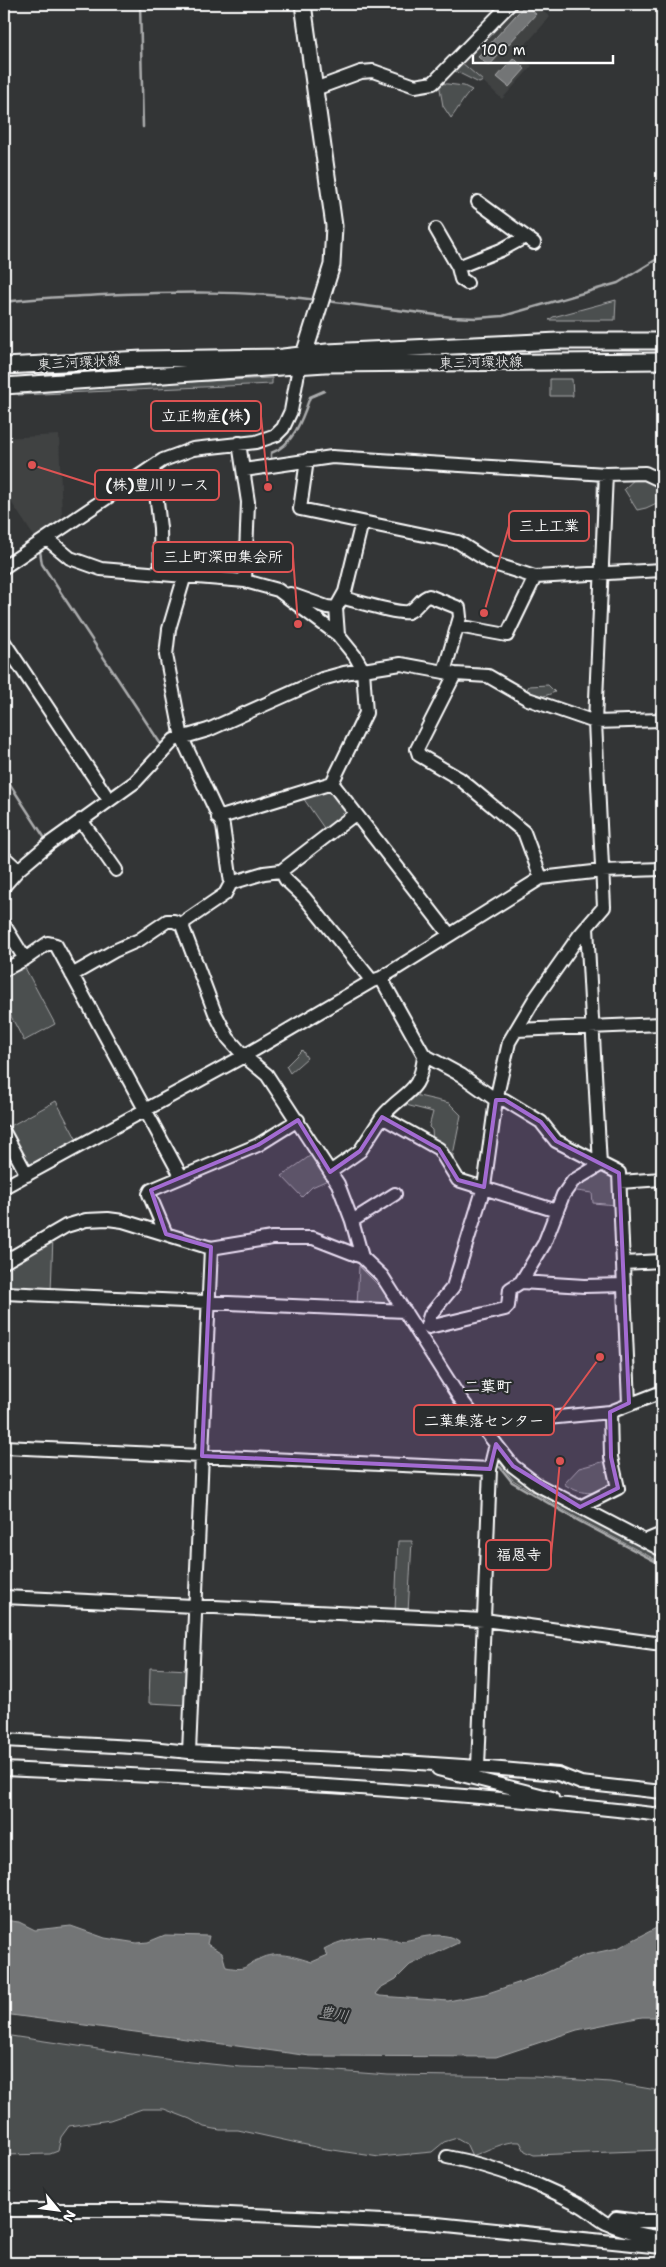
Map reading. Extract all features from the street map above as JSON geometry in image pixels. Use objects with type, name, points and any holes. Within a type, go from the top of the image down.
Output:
[{"type":"main road","points":[[302,361],[332,265],[334,226],[303,4]]},
{"type":"main road","name":"東三河環状線","points":[[4,386],[558,341],[662,341]]},
{"type":"main road","name":"東三河環状線","points":[[4,366],[143,359],[283,357],[325,364],[662,361]]},
{"type":"street","points":[[316,89],[361,72],[373,70],[415,86],[433,83],[510,4]]},
{"type":"street","points":[[458,267],[530,240],[478,202]]},
{"type":"street","points":[[436,229],[458,267],[461,279],[468,283]]},
{"type":"street","points":[[4,567],[163,460],[202,447],[271,438],[283,428],[291,411],[302,361]]},
{"type":"street","points":[[239,443],[244,470],[248,527],[245,581]]},
{"type":"street","points":[[244,470],[332,458],[606,474],[646,473],[662,480]]},
{"type":"street","points":[[307,460],[300,509],[458,542],[490,563],[535,577],[662,570]]},
{"type":"street","points":[[153,467],[160,528],[161,574]]},
{"type":"street","points":[[600,1164],[573,1181],[563,1195],[544,1244],[521,1282],[510,1289],[508,1306],[505,1310],[429,1327],[427,1325],[430,1315],[453,1287],[484,1187],[496,1100],[505,1054],[516,1030],[534,1000],[587,926],[604,907],[595,722],[606,474]]},
{"type":"street","points":[[338,635],[339,603],[362,522]]},
{"type":"street","points":[[47,539],[70,558],[91,566],[115,571],[245,581],[327,607],[339,603],[403,612],[414,609],[425,597],[430,596],[459,608],[460,617],[450,673],[417,749],[419,755],[460,779],[524,832],[541,878]]},
{"type":"street","points":[[183,925],[225,894],[232,883],[227,838],[182,738],[166,655],[169,630],[185,575]]},
{"type":"street","points":[[458,626],[507,635],[535,577]]},
{"type":"street","points":[[218,818],[332,783],[366,713],[363,670],[355,656],[338,635],[278,590]]},
{"type":"street","points":[[4,642],[109,800]]},
{"type":"street","points":[[4,886],[18,870],[50,843],[135,782],[174,740],[208,730],[322,679],[344,673],[401,664],[450,673],[488,676],[528,699],[595,722],[662,720]]},
{"type":"street","points":[[332,783],[449,934]]},
{"type":"street","points":[[232,883],[264,873],[281,871],[355,814]]},
{"type":"street","points":[[81,820],[116,870]]},
{"type":"street","points":[[4,856],[18,870]]},
{"type":"street","points":[[4,1187],[244,1056],[376,979],[541,878],[602,871],[662,869]]},
{"type":"street","points":[[281,871],[286,880],[304,897],[376,979],[424,1056],[461,1075],[496,1100],[506,1100],[541,1122],[556,1141],[618,1173],[620,1182],[629,1403]]},
{"type":"street","points":[[72,975],[114,951],[139,940],[167,921],[174,921],[183,925],[215,1013],[228,1038],[244,1056],[267,1075],[338,1184],[352,1221],[362,1257]]},
{"type":"street","points":[[4,925],[25,959]]},
{"type":"street","points":[[587,926],[600,1164]]},
{"type":"street","points":[[4,970],[25,959],[48,943],[54,943],[181,1176]]},
{"type":"street","points":[[516,1030],[662,1024]]},
{"type":"street","points":[[330,1172],[360,1152],[382,1116],[389,1108],[409,1093],[419,1081],[423,1072],[424,1056]]},
{"type":"street","points":[[382,1116],[439,1149],[458,1180],[557,1211]]},
{"type":"street","points":[[166,1234],[149,1194],[150,1190],[258,1145],[298,1120]]},
{"type":"street","points":[[4,1132],[27,1175]]},
{"type":"street","points":[[620,1182],[662,1179]]},
{"type":"street","points":[[352,1221],[394,1194]]},
{"type":"street","points":[[4,1262],[66,1226],[86,1220],[124,1221],[211,1248],[272,1238],[313,1238],[362,1257],[382,1276],[459,1398],[513,1466],[538,1485],[662,1550]]},
{"type":"street","points":[[189,1752],[211,1248]]},
{"type":"street","points":[[623,1263],[662,1261]]},
{"type":"street","points":[[521,1282],[584,1286],[624,1285]]},
{"type":"street","points":[[4,1293],[405,1311]]},
{"type":"street","points":[[486,1430],[516,1421],[610,1412],[629,1403],[662,1392]]},
{"type":"street","points":[[580,1507],[618,1488],[611,1457],[610,1412]]},
{"type":"street","points":[[478,1767],[490,1469],[496,1444]]},
{"type":"street","points":[[4,1447],[490,1469]]},
{"type":"street","points":[[645,1541],[662,1534]]},
{"type":"street","points":[[4,1597],[484,1620],[662,1644]]},
{"type":"street","points":[[4,1740],[478,1767],[558,1774],[581,1783],[662,1792]]},
{"type":"street","points":[[419,1764],[550,1797],[567,1804]]},
{"type":"street","points":[[4,1769],[251,1780],[567,1804],[662,1815]]},
{"type":"street","points":[[447,2157],[478,2164],[534,2183],[580,2204],[605,2223],[630,2232],[662,2238]]},
{"type":"street","points":[[4,2210],[145,2210],[408,2222],[662,2247]]},
{"type":"street","points":[[614,2226],[612,2223],[616,2218],[662,2222]]},
{"type":"highlighted area","points":[[496,1100],[505,1100],[541,1122],[556,1141],[619,1173],[629,1403],[610,1412],[611,1457],[618,1488],[580,1507],[513,1466],[496,1444],[490,1469],[202,1456],[211,1247],[166,1234],[151,1190],[258,1145],[298,1120],[330,1172],[360,1151],[382,1117],[439,1149],[458,1180],[484,1187]]},
{"type":"shaded area","points":[[518,4],[534,4],[550,17],[518,53],[532,66],[502,99],[462,62]]},
{"type":"shaded area","points":[[461,62],[483,81],[479,83],[453,70]]},
{"type":"shaded area","points":[[439,83],[464,86],[472,90],[451,118],[443,106]]},
{"type":"shaded area","points":[[616,300],[615,320],[549,320],[553,317]]},
{"type":"shaded area","points":[[272,378],[272,384],[18,395],[17,390]]},
{"type":"shaded area","points":[[550,379],[572,379],[573,396],[550,396]]},
{"type":"shaded area","points":[[59,435],[62,518],[37,537],[33,535],[4,491],[4,438]]},
{"type":"shaded area","points":[[637,477],[660,485],[661,501],[637,510],[624,489]]},
{"type":"shaded area","points":[[548,685],[555,692],[540,697],[525,693],[529,686]]},
{"type":"shaded area","points":[[328,787],[348,810],[348,814],[326,831],[301,795]]},
{"type":"shaded area","points":[[23,964],[55,1024],[24,1041],[4,1003],[4,974]]},
{"type":"shaded area","points":[[302,1050],[307,1058],[290,1073],[286,1066]]},
{"type":"shaded area","points":[[410,1094],[449,1103],[461,1115],[452,1160],[433,1141],[432,1130],[429,1127],[433,1112],[398,1103]]},
{"type":"shaded area","points":[[56,1101],[78,1142],[27,1170],[5,1129]]},
{"type":"shaded area","points":[[314,1153],[330,1179],[312,1187],[302,1197],[282,1176]]},
{"type":"shaded area","points":[[599,1169],[610,1175],[615,1183],[616,1205],[593,1203],[592,1193],[569,1190]]},
{"type":"shaded area","points":[[53,1236],[51,1292],[4,1290],[4,1265]]},
{"type":"shaded area","points":[[359,1266],[392,1299],[392,1307],[357,1306]]},
{"type":"shaded area","points":[[501,1459],[662,1554],[662,1563],[579,1519],[513,1480],[499,1462]]},
{"type":"shaded area","points":[[606,1461],[612,1487],[588,1493],[570,1488],[564,1484],[579,1468]]},
{"type":"shaded area","points":[[398,1541],[412,1541],[408,1612],[395,1611]]},
{"type":"shaded area","points":[[150,1668],[189,1670],[187,1705],[149,1703]]},
{"type":"shaded area","points":[[4,2035],[172,2060],[240,2067],[311,2069],[388,2075],[534,2077],[610,2082],[662,2091],[662,2150],[534,2155],[525,2151],[520,2142],[514,2142],[502,2144],[472,2156],[466,2143],[457,2138],[444,2142],[432,2152],[379,2157],[320,2148],[238,2130],[220,2130],[204,2127],[190,2119],[164,2109],[142,2109],[110,2120],[69,2126],[61,2137],[58,2151],[50,2154],[4,2155]]},
{"type":"water","points":[[525,5],[536,14],[489,66],[478,57]]},
{"type":"water","points":[[514,58],[525,69],[509,87],[497,77]]},
{"type":"water","name":"豊川","points":[[4,1920],[19,1922],[35,1930],[71,1926],[105,1938],[137,1943],[148,1942],[165,1935],[209,1936],[207,1944],[222,1953],[226,1967],[238,1969],[244,1968],[265,1956],[272,1955],[286,1955],[312,1962],[328,1955],[324,1949],[361,1937],[381,1937],[399,1942],[437,1935],[452,1937],[458,1943],[410,1965],[396,1979],[380,1988],[375,1994],[380,1996],[448,2001],[485,1994],[539,1976],[585,1955],[618,1948],[662,1925],[662,2017],[642,2017],[577,2030],[496,2057],[310,2056],[4,2014]]},
{"type":"waterway","points":[[140,4],[143,127]]},
{"type":"waterway","points":[[327,301],[452,317],[503,316],[618,283],[662,256]]},
{"type":"waterway","points":[[4,302],[54,297],[183,293],[237,293],[317,300]]},
{"type":"waterway","points":[[271,457],[271,453],[286,444],[292,437],[301,421],[310,397],[324,391]]},
{"type":"waterway","points":[[410,468],[598,480],[596,569]]},
{"type":"waterway","points":[[40,551],[42,564],[162,746],[163,744]]},
{"type":"waterway","points":[[168,738],[175,729]]},
{"type":"waterway","points":[[4,775],[46,840]]},
{"type":"waterway","points":[[500,1467],[512,1482],[579,1521],[662,1565]]},
{"type":"place","name":"(株)豊川リース","points":[[32,465]]},
{"type":"place","name":"立正物産(株)","points":[[268,487]]},
{"type":"place","name":"三上工業","points":[[484,613]]},
{"type":"place","name":"三上町深田集会所","points":[[298,624]]},
{"type":"place","name":"二葉集落センター","points":[[600,1357]]},
{"type":"place","name":"福恩寺","points":[[560,1461]]},
{"type":"district","name":"二葉町","points":[[488,1386]]}]
